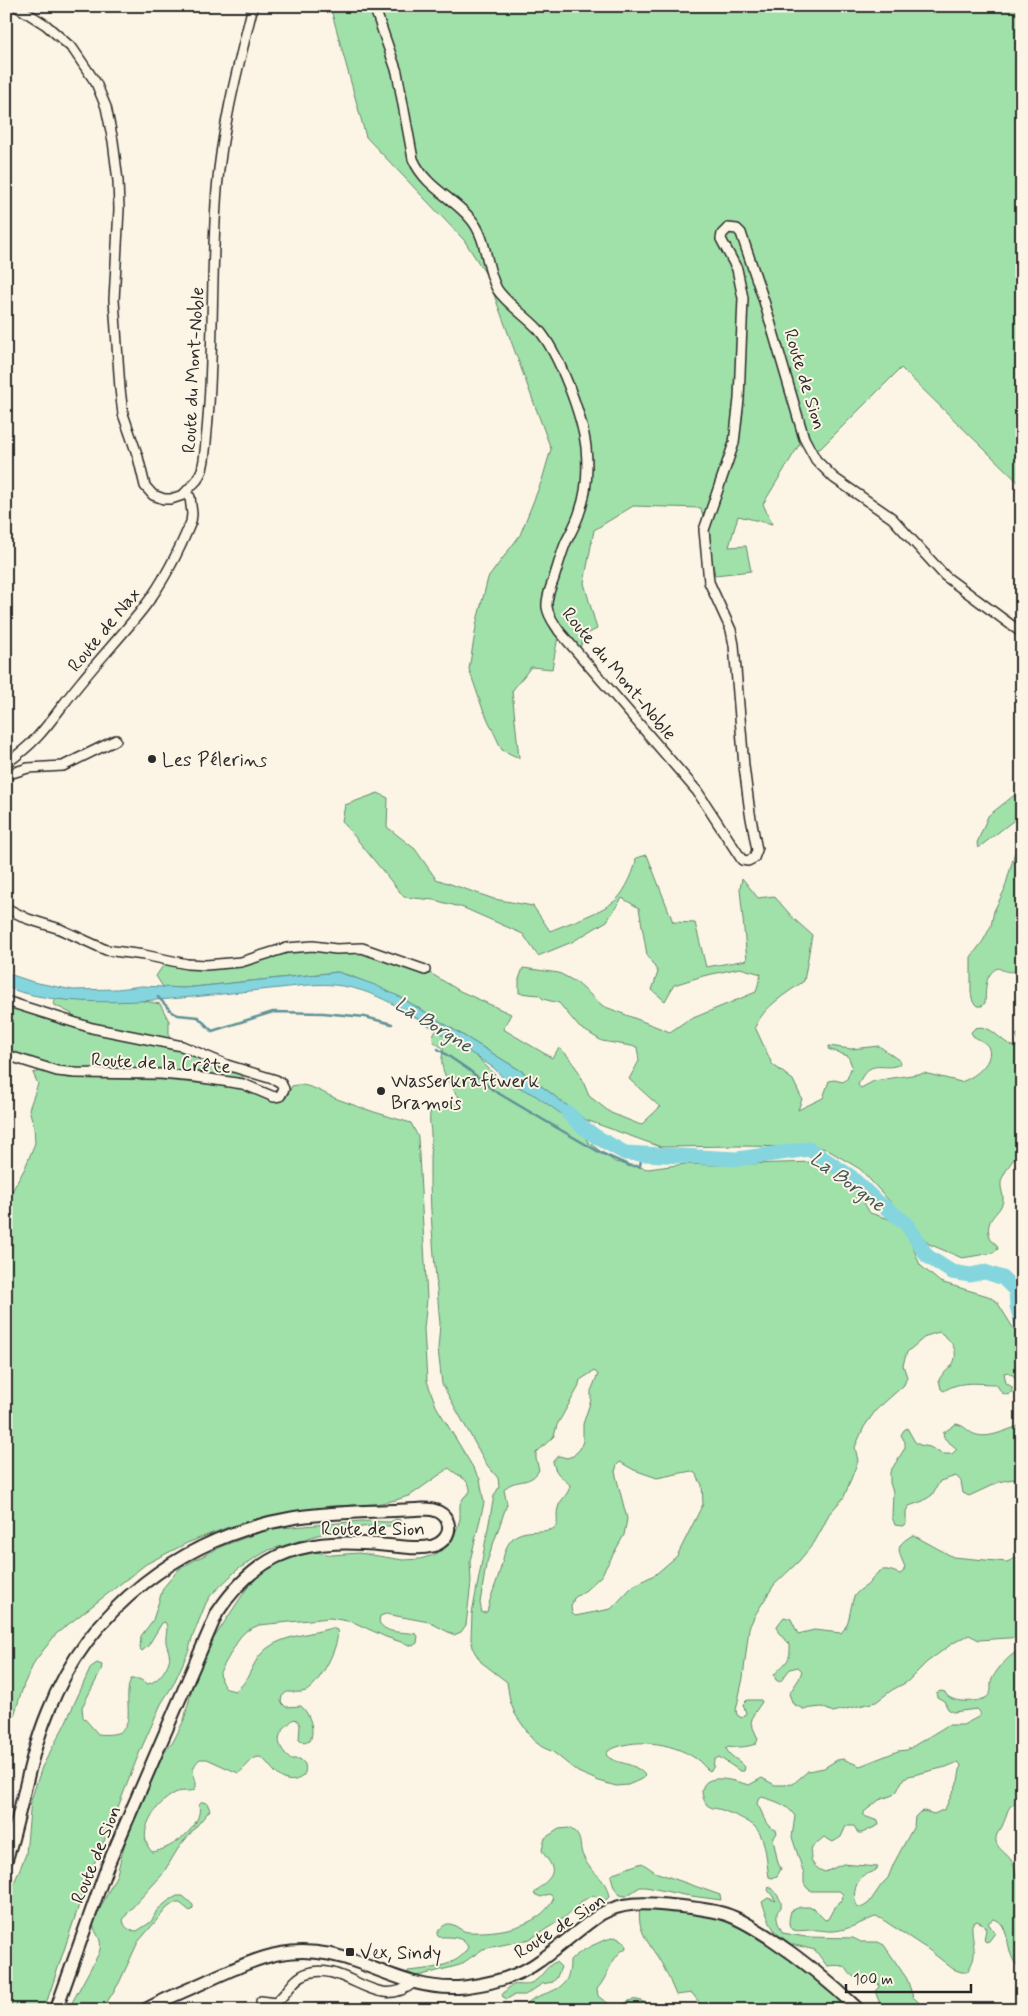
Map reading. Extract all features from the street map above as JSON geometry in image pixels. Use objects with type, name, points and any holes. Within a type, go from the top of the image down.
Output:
[{"type":"main road","name":"Route de Sion","points":[[6,1861],[30,1768],[48,1711],[72,1663],[89,1639],[112,1611],[139,1586],[164,1567],[206,1544],[258,1525],[314,1516],[430,1509],[441,1513],[448,1522],[449,1531],[440,1542],[429,1546],[331,1544],[306,1546],[289,1552],[257,1569],[227,1598],[216,1613],[106,1867],[56,2010]]},
{"type":"main road","name":"Route de Sion","points":[[145,2010],[248,1962],[275,1953],[289,1951],[334,1955],[413,1983],[439,1987],[480,1985],[508,1977],[541,1960],[608,1911],[627,1904],[650,1904],[711,1910],[741,1920],[804,1961],[826,1978],[859,2010]]},
{"type":"street","name":"Route du Mont-Noble","points":[[16,6],[46,24],[73,49],[92,76],[106,107],[118,181],[119,209],[114,300],[122,409],[134,442],[145,486],[148,491],[158,498],[171,499],[183,495],[193,486],[202,470],[204,460],[210,378],[215,226],[220,163],[227,114],[253,6]]},
{"type":"street","name":"Route du Mont-Noble","points":[[374,6],[398,72],[414,159],[418,169],[424,178],[464,212],[475,225],[484,245],[497,289],[527,317],[548,342],[556,356],[582,425],[586,447],[587,473],[585,492],[580,511],[548,596],[547,607],[550,617],[559,631],[698,791],[736,853],[742,860],[748,861],[754,858],[757,850],[744,766],[734,645],[728,622],[709,582],[704,530],[734,442],[740,399]]},
{"type":"street","name":"Route de Sion","points":[[740,399],[743,298],[737,270],[721,239],[722,234],[728,228],[741,233],[804,438],[816,460],[834,478],[892,518],[945,576],[1022,633]]},
{"type":"street","name":"Route de Nax","points":[[6,763],[28,748],[49,726],[78,684],[152,596],[169,568],[191,522],[190,497]]},
{"type":"street","points":[[6,775],[28,768],[63,766],[116,740]]},
{"type":"street","points":[[6,908],[28,919],[60,929],[106,950],[144,955],[187,964],[206,965],[241,962],[286,948],[313,946],[336,949],[362,948],[425,970]]},
{"type":"street","name":"Route de la Crête","points":[[6,1001],[92,1028],[182,1046],[227,1065],[276,1080],[281,1083],[284,1089],[280,1096],[274,1097],[243,1084],[196,1077],[161,1074],[76,1074],[57,1071],[6,1055]]},
{"type":"street","points":[[261,2001],[274,2003],[297,1978],[312,1972],[338,1974],[367,1987],[384,1992],[399,1992],[413,1983]]},
{"type":"green space","points":[[330,6],[1022,6],[1022,486],[901,368],[820,449],[801,442],[763,504],[772,524],[738,516],[729,547],[746,546],[751,571],[715,575],[701,508],[633,506],[594,530],[584,583],[597,629],[585,635],[578,653],[559,631],[552,669],[531,667],[512,691],[519,758],[502,750],[482,707],[469,669],[477,621],[488,578],[520,535],[542,480],[551,449],[487,276],[464,240],[366,137]]},
{"type":"green space","points":[[1022,789],[1022,814],[978,848],[977,843],[988,816]]},
{"type":"green space","points":[[378,793],[388,798],[387,827],[415,849],[436,879],[494,899],[533,906],[550,931],[595,913],[611,904],[617,899],[630,880],[636,858],[647,855],[673,922],[695,923],[706,967],[747,960],[740,889],[742,878],[758,898],[774,896],[794,919],[812,935],[804,981],[770,1007],[755,1027],[772,1064],[793,1080],[802,1099],[798,1110],[823,1098],[829,1081],[843,1082],[847,1079],[852,1066],[848,1056],[828,1049],[829,1046],[851,1049],[879,1046],[900,1061],[900,1064],[894,1066],[867,1070],[858,1085],[861,1088],[874,1081],[924,1073],[961,1082],[981,1070],[988,1060],[989,1049],[987,1045],[973,1036],[971,1032],[975,1028],[986,1028],[1016,1047],[1020,1042],[1016,1035],[1022,1031],[1022,1149],[1010,1164],[1002,1179],[1003,1201],[990,1222],[989,1233],[991,1240],[997,1245],[998,1249],[993,1253],[962,1258],[929,1244],[860,1169],[826,1149],[816,1147],[738,1146],[661,1147],[586,1120],[523,1072],[402,998],[351,976],[337,972],[184,988],[163,987],[156,976],[167,960],[206,965],[286,948],[355,949],[425,970],[460,991],[511,1014],[503,1029],[552,1058],[559,1048],[567,1055],[579,1072],[589,1096],[611,1113],[641,1125],[660,1107],[629,1079],[639,1061],[637,1047],[602,1041],[579,1027],[559,1003],[543,999],[539,995],[519,993],[519,979],[523,968],[559,973],[576,982],[603,1006],[670,1032],[686,1021],[756,992],[761,974],[740,968],[674,985],[665,1001],[652,990],[658,972],[647,955],[639,908],[622,898],[607,921],[572,942],[538,956],[523,934],[464,908],[434,900],[404,897],[342,821],[345,805]]},
{"type":"green space","points":[[1022,838],[1022,965],[1014,971],[1008,972],[998,968],[993,971],[988,978],[985,1003],[982,1006],[977,1006],[973,1002],[971,993],[971,957],[991,926],[994,911],[1004,891],[1015,852]]},
{"type":"green space","points":[[56,999],[139,1000],[160,1004],[169,1021],[169,1044],[180,1051],[238,1072],[252,1087],[180,1075],[162,1068],[118,1071],[79,1070],[57,1067],[6,1051],[6,1006],[66,1026],[70,1022],[72,1014],[53,1004]]},
{"type":"green space","points":[[439,1030],[472,1052],[501,1081],[517,1082],[570,1118],[582,1131],[588,1142],[615,1162],[648,1169],[685,1164],[815,1162],[830,1168],[849,1181],[857,1190],[870,1213],[889,1219],[906,1229],[920,1265],[940,1282],[988,1296],[997,1302],[1022,1342],[1022,1393],[1015,1377],[1008,1372],[1004,1373],[1006,1383],[1012,1387],[1012,1392],[1008,1395],[1002,1393],[996,1384],[963,1384],[944,1391],[941,1389],[939,1380],[952,1365],[955,1350],[947,1338],[939,1332],[926,1336],[907,1352],[903,1365],[907,1377],[904,1385],[876,1410],[864,1427],[855,1447],[858,1461],[844,1497],[829,1514],[814,1543],[799,1561],[774,1585],[749,1628],[743,1678],[736,1710],[737,1715],[742,1718],[746,1713],[743,1704],[747,1700],[761,1700],[762,1702],[753,1715],[751,1723],[758,1739],[756,1744],[739,1747],[728,1746],[726,1748],[745,1767],[744,1771],[740,1771],[719,1757],[714,1760],[713,1768],[710,1771],[697,1759],[675,1748],[652,1743],[640,1743],[618,1747],[608,1751],[606,1755],[614,1760],[636,1767],[645,1775],[644,1778],[628,1785],[616,1786],[578,1772],[553,1752],[533,1740],[515,1714],[510,1701],[507,1682],[481,1662],[474,1651],[471,1639],[472,1614],[494,1496],[499,1487],[498,1478],[487,1465],[442,1384],[438,1349],[440,1324],[431,1207],[430,1116],[431,1110],[438,1106],[457,1103],[459,1097],[445,1074],[442,1062],[444,1049],[434,1042],[434,1033]],"holes":[[[594,1371],[598,1374],[591,1391],[591,1400],[583,1424],[583,1441],[580,1449],[573,1456],[567,1458],[559,1456],[553,1461],[557,1472],[570,1485],[568,1492],[559,1505],[557,1524],[550,1530],[518,1535],[509,1542],[487,1612],[482,1613],[480,1603],[486,1565],[507,1504],[504,1490],[512,1484],[531,1478],[539,1470],[536,1453],[554,1436],[557,1425],[578,1388],[580,1380]],[[620,1462],[634,1470],[657,1478],[691,1471],[696,1474],[702,1485],[703,1504],[677,1556],[656,1574],[633,1586],[611,1609],[575,1616],[572,1613],[571,1607],[574,1598],[601,1576],[624,1535],[627,1519],[615,1472]]]},
{"type":"green space","points":[[42,1071],[67,1078],[161,1080],[242,1087],[273,1102],[286,1098],[292,1086],[304,1085],[334,1098],[411,1123],[418,1137],[427,1299],[424,1329],[427,1381],[436,1406],[480,1479],[484,1503],[470,1561],[471,1582],[466,1625],[461,1632],[454,1635],[429,1622],[386,1614],[380,1616],[379,1622],[382,1626],[395,1632],[416,1634],[418,1636],[417,1643],[413,1646],[386,1637],[353,1622],[330,1618],[259,1625],[246,1631],[240,1637],[220,1672],[221,1681],[227,1689],[235,1691],[244,1683],[258,1657],[275,1643],[291,1637],[332,1628],[337,1630],[336,1645],[328,1664],[317,1681],[306,1691],[287,1692],[282,1696],[281,1702],[286,1707],[301,1706],[311,1722],[312,1732],[310,1741],[304,1743],[299,1740],[300,1725],[294,1719],[284,1729],[279,1738],[281,1748],[290,1759],[300,1759],[305,1764],[305,1772],[300,1778],[293,1781],[280,1777],[259,1757],[253,1759],[238,1773],[207,1759],[200,1759],[193,1771],[196,1781],[195,1790],[175,1793],[155,1811],[146,1828],[145,1836],[152,1852],[177,1842],[191,1829],[199,1813],[199,1805],[202,1802],[207,1803],[210,1810],[179,1847],[162,1875],[129,1911],[123,1920],[124,1923],[128,1928],[137,1931],[151,1922],[157,1910],[177,1896],[183,1896],[193,1905],[193,1908],[190,1911],[180,1903],[174,1903],[167,1908],[138,1942],[119,1983],[102,2010],[68,2010],[99,1953],[100,1940],[93,1923],[117,1874],[124,1846],[140,1806],[164,1753],[173,1742],[184,1720],[193,1685],[212,1641],[247,1588],[268,1567],[316,1552],[332,1555],[359,1553],[403,1560],[420,1559],[434,1555],[450,1542],[456,1531],[460,1519],[460,1504],[470,1492],[470,1488],[466,1481],[449,1468],[411,1495],[396,1500],[376,1504],[331,1506],[267,1516],[226,1528],[187,1543],[146,1564],[56,1634],[35,1661],[24,1684],[13,1719],[6,1733],[6,1202],[25,1168],[35,1143],[34,1127],[29,1109],[38,1084],[33,1073]]},
{"type":"green space","points":[[956,1424],[980,1436],[998,1433],[1022,1425],[1022,1477],[999,1482],[969,1496],[963,1493],[961,1481],[956,1476],[940,1481],[932,1495],[923,1501],[909,1506],[906,1511],[906,1524],[902,1526],[895,1525],[892,1517],[893,1492],[890,1483],[890,1472],[905,1448],[905,1442],[901,1435],[904,1430],[907,1428],[915,1442],[920,1445],[930,1447],[942,1454],[952,1454],[957,1449],[944,1438],[943,1433]]},
{"type":"green space","points":[[396,1519],[400,1520],[397,1526],[371,1526],[331,1531],[269,1550],[237,1570],[211,1595],[192,1638],[189,1650],[173,1685],[161,1704],[138,1756],[89,1875],[44,2010],[6,2010],[6,1898],[26,1854],[31,1800],[42,1767],[64,1726],[91,1667],[97,1663],[102,1665],[101,1671],[82,1707],[83,1717],[98,1734],[112,1734],[121,1731],[126,1725],[128,1717],[128,1688],[131,1679],[139,1679],[148,1684],[151,1683],[166,1669],[169,1661],[165,1622],[162,1623],[148,1646],[142,1651],[140,1649],[141,1636],[153,1620],[163,1588],[179,1569],[225,1545],[269,1529],[362,1521],[390,1522]]},
{"type":"green space","points":[[913,1535],[953,1557],[1007,1562],[1022,1555],[1022,1637],[979,1640],[969,1635],[953,1643],[927,1662],[907,1682],[876,1702],[833,1712],[822,1707],[803,1709],[793,1704],[789,1694],[802,1671],[798,1667],[790,1669],[780,1682],[776,1680],[774,1675],[788,1659],[790,1651],[790,1645],[778,1632],[777,1626],[784,1617],[791,1619],[798,1634],[814,1630],[841,1633],[847,1625],[854,1597],[877,1573],[883,1570],[900,1574],[903,1572],[905,1567],[899,1552],[900,1545]]},
{"type":"green space","points":[[1022,1648],[1022,1809],[1019,1805],[1013,1804],[1011,1806],[997,1834],[996,1842],[1012,1862],[1016,1874],[1022,1877],[1022,1969],[1012,1958],[1003,1927],[993,1919],[988,1923],[995,1933],[986,1942],[984,1940],[986,1929],[983,1924],[977,1921],[972,1924],[974,1954],[967,1972],[953,1969],[929,1950],[880,1918],[875,1917],[839,1930],[792,1930],[789,1924],[791,1911],[800,1907],[812,1907],[825,1920],[828,1919],[835,1906],[842,1900],[843,1894],[839,1891],[811,1891],[807,1888],[792,1837],[795,1816],[788,1809],[762,1797],[758,1800],[757,1804],[766,1823],[776,1830],[777,1833],[773,1839],[781,1869],[777,1876],[772,1878],[769,1877],[766,1851],[760,1833],[749,1822],[707,1805],[702,1793],[704,1785],[715,1779],[722,1779],[749,1785],[762,1778],[775,1785],[793,1784],[808,1771],[824,1768],[837,1760],[843,1759],[860,1766],[898,1751],[907,1750],[948,1725],[963,1725],[980,1716],[980,1712],[977,1709],[953,1712],[948,1709],[944,1701],[937,1697],[936,1693],[945,1692],[952,1699],[964,1701],[987,1697],[991,1691],[991,1682],[998,1670]],"holes":[[[958,1762],[961,1765],[958,1781],[945,1809],[934,1814],[924,1811],[920,1812],[915,1817],[914,1826],[888,1878],[869,1903],[863,1907],[858,1907],[856,1904],[856,1887],[862,1877],[878,1867],[843,1864],[825,1872],[812,1863],[812,1847],[824,1837],[833,1842],[841,1837],[846,1826],[854,1826],[858,1833],[862,1833],[879,1825],[878,1821],[864,1816],[864,1812],[879,1800],[893,1795],[902,1781],[909,1776],[946,1767]]]},
{"type":"green space","points":[[569,1828],[579,1838],[582,1853],[590,1868],[605,1884],[609,1897],[606,1900],[599,1900],[594,1895],[582,1901],[564,1918],[530,1939],[483,1949],[460,1965],[422,1975],[412,1976],[408,1974],[408,1971],[442,1966],[458,1959],[464,1954],[468,1947],[466,1943],[460,1939],[439,1937],[437,1935],[439,1930],[447,1924],[469,1932],[504,1930],[527,1923],[546,1909],[553,1900],[552,1896],[549,1894],[541,1897],[534,1894],[549,1879],[552,1872],[552,1868],[542,1850],[545,1838],[559,1829]]},
{"type":"green space","points":[[642,1863],[655,1872],[720,1895],[721,1900],[646,1887],[640,1887],[626,1896],[620,1895],[614,1887],[611,1876],[616,1872]]},
{"type":"green space","points":[[769,1887],[781,1901],[777,1917],[778,1924],[783,1933],[806,1937],[853,1938],[861,1942],[878,1942],[884,1945],[907,1979],[913,1997],[927,2010],[886,2010],[880,2004],[875,1991],[879,1987],[878,1983],[858,1979],[850,1974],[845,1967],[827,1966],[815,1950],[791,1944],[776,1933],[762,1902],[768,1898],[776,1901],[768,1890]]},
{"type":"green space","points":[[640,1909],[694,1912],[732,1921],[787,1953],[852,2010],[705,2010],[692,1993],[676,1995],[665,1969],[646,1939],[640,1925]]},
{"type":"green space","points":[[615,1937],[625,1942],[626,1948],[616,1956],[597,1989],[598,1996],[614,2006],[621,2006],[633,2000],[639,2000],[650,2006],[650,2009],[601,2010],[574,2005],[564,2010],[522,2010],[535,1998],[559,1988],[565,1982],[569,1974],[570,1961],[579,1953],[591,1946]]},
{"type":"green space","points":[[556,1962],[561,1967],[553,1982],[542,1984],[525,1995],[514,1995],[507,1999],[503,1997],[502,1995],[510,1986],[516,1984],[526,1985],[535,1981],[549,1966]]},
{"type":"water","points":[[338,972],[375,985],[402,998],[523,1072],[586,1120],[580,1127],[536,1096],[505,1080],[494,1068],[413,1015],[367,992],[342,986],[315,985],[172,999],[100,1002],[66,1000],[34,995],[6,987],[6,973],[33,982],[73,990],[117,989],[142,986],[184,988]]},
{"type":"waterway","points":[[56,933],[94,949]]},
{"type":"waterway","points":[[158,997],[172,1012],[178,1015],[198,1017],[212,1031],[273,1012],[323,1013],[365,1017],[392,1024]]},
{"type":"waterway","points":[[438,1049],[469,1070],[493,1090],[599,1152],[630,1166],[640,1166],[642,1154]]},
{"type":"waterway","name":"La Borgne","points":[[568,1113],[595,1136],[625,1153],[737,1159],[809,1149],[850,1176],[874,1199],[906,1223],[927,1256],[952,1272],[970,1275],[985,1272],[1003,1278],[1016,1291],[1017,1306],[1022,1324]]},
{"type":"place","name":"Les Pélerins","points":[[152,759]]},
{"type":"place","name":"Wasserkraftwerk Bramois","points":[[381,1091]]},
{"type":"place","name":"Vex, Sindy","points":[[350,1952]]}]
